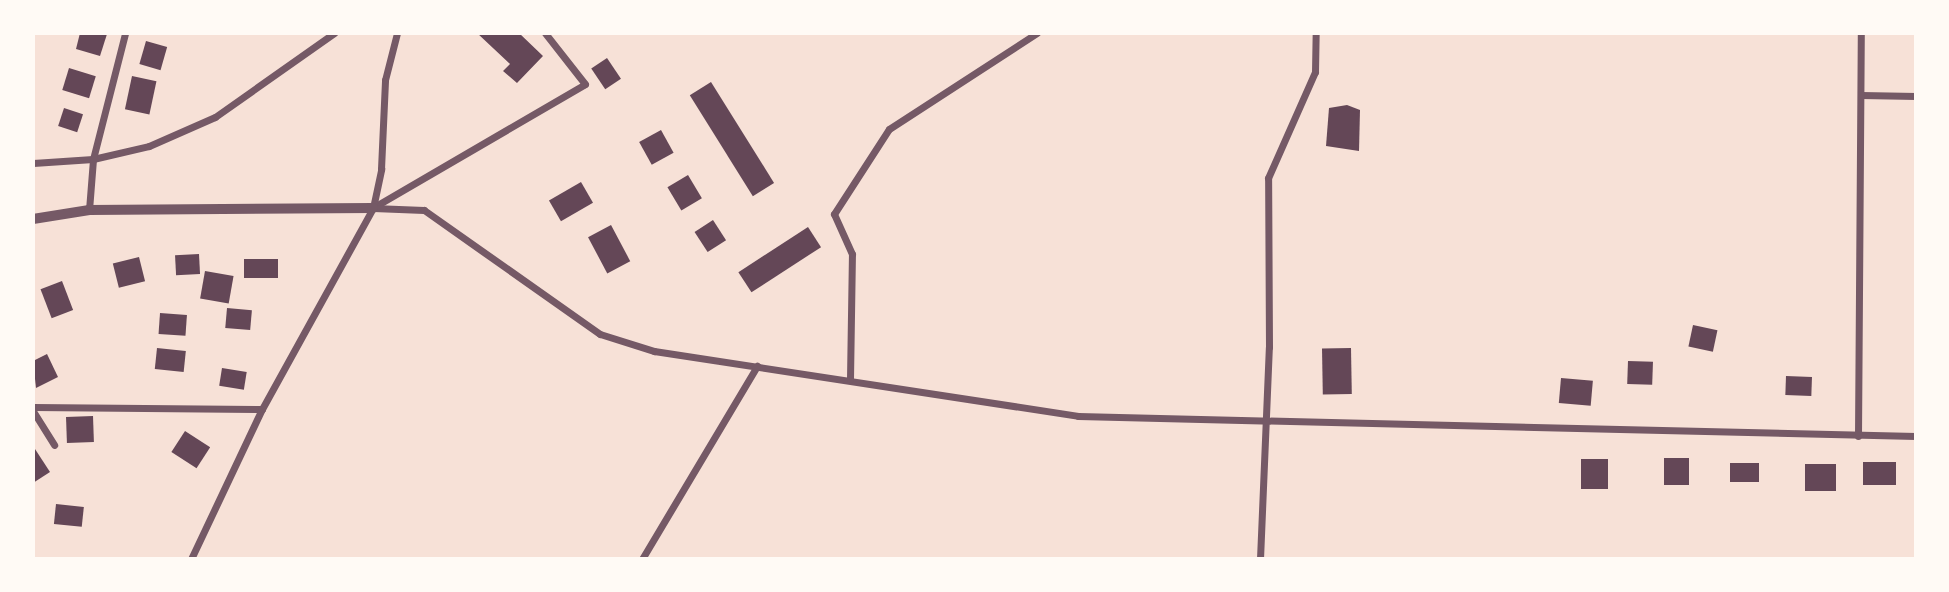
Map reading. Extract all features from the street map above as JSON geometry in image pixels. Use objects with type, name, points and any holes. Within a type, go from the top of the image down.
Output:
[{"type":"street","points":[[89,210],[93,159],[125,33]]},
{"type":"street","points":[[33,163],[93,159],[149,146],[215,117],[334,33]]},
{"type":"street","points":[[191,559],[262,409],[373,208],[381,169],[385,80],[397,33]]},
{"type":"street","points":[[373,208],[585,84],[544,33]]},
{"type":"street","points":[[850,379],[852,254],[834,214],[889,129],[1037,33]]},
{"type":"street","points":[[1259,559],[1265,424],[1268,178],[1315,72],[1316,33]]},
{"type":"street","points":[[1858,436],[1861,33]]},
{"type":"street","points":[[1861,95],[1916,96]]},
{"type":"street","points":[[33,219],[89,210],[424,209],[600,334],[654,351],[1078,416],[1265,424],[1916,436]]},
{"type":"street","points":[[642,559],[757,366]]},
{"type":"street","points":[[33,409],[262,409]]},
{"type":"street","points":[[33,409],[54,445]]},
{"type":"building","points":[[80,33],[107,34],[100,56],[76,49]]},
{"type":"building","points":[[477,33],[519,33],[543,56],[517,83],[503,71],[510,64]]},
{"type":"building","points":[[146,41],[167,47],[161,70],[139,64]]},
{"type":"building","points":[[607,58],[621,79],[605,89],[591,69]]},
{"type":"building","points":[[69,68],[96,76],[89,98],[62,90]]},
{"type":"building","points":[[132,76],[156,81],[149,114],[125,109]]},
{"type":"building","points":[[711,82],[774,183],[753,196],[690,95]]},
{"type":"building","points":[[1347,105],[1360,110],[1359,151],[1326,146],[1329,108]]},
{"type":"building","points":[[64,108],[83,114],[77,132],[58,126]]},
{"type":"building","points":[[661,130],[674,153],[652,165],[639,142]]},
{"type":"building","points":[[688,175],[702,198],[681,211],[667,187]]},
{"type":"building","points":[[581,182],[593,203],[561,221],[549,201]]},
{"type":"building","points":[[713,220],[726,240],[708,252],[695,232]]},
{"type":"building","points":[[611,225],[630,261],[607,273],[588,237]]},
{"type":"building","points":[[808,227],[821,247],[751,292],[738,272]]},
{"type":"building","points":[[199,254],[200,274],[176,275],[175,255]]},
{"type":"building","points":[[139,257],[145,281],[119,288],[113,264]]},
{"type":"building","points":[[244,259],[278,259],[278,278],[244,278]]},
{"type":"building","points":[[205,271],[234,276],[229,304],[200,299]]},
{"type":"building","points":[[62,281],[73,310],[52,318],[41,289]]},
{"type":"building","points":[[227,308],[252,310],[250,330],[225,328]]},
{"type":"building","points":[[160,313],[187,315],[185,336],[159,334]]},
{"type":"building","points":[[1693,325],[1717,330],[1713,352],[1688,347]]},
{"type":"building","points":[[157,348],[186,351],[184,372],[155,369]]},
{"type":"building","points":[[1351,348],[1352,394],[1323,394],[1322,349]]},
{"type":"building","points":[[47,354],[58,377],[36,388],[33,361]]},
{"type":"building","points":[[1628,361],[1653,362],[1652,385],[1627,384]]},
{"type":"building","points":[[222,368],[247,372],[244,390],[219,386]]},
{"type":"building","points":[[1786,376],[1812,377],[1811,396],[1785,395]]},
{"type":"building","points":[[1561,378],[1593,381],[1591,406],[1559,403]]},
{"type":"building","points":[[93,416],[94,442],[67,443],[66,417]]},
{"type":"building","points":[[185,431],[210,447],[197,468],[171,452]]},
{"type":"building","points":[[35,449],[50,472],[33,483],[33,450]]},
{"type":"building","points":[[1664,458],[1689,458],[1689,485],[1664,485]]},
{"type":"building","points":[[1581,459],[1608,459],[1608,489],[1581,489]]},
{"type":"building","points":[[1863,462],[1896,462],[1896,485],[1863,485]]},
{"type":"building","points":[[1730,463],[1759,463],[1759,482],[1730,482]]},
{"type":"building","points":[[1805,464],[1836,464],[1836,491],[1805,491]]},
{"type":"building","points":[[56,504],[84,507],[82,527],[54,524]]}]
